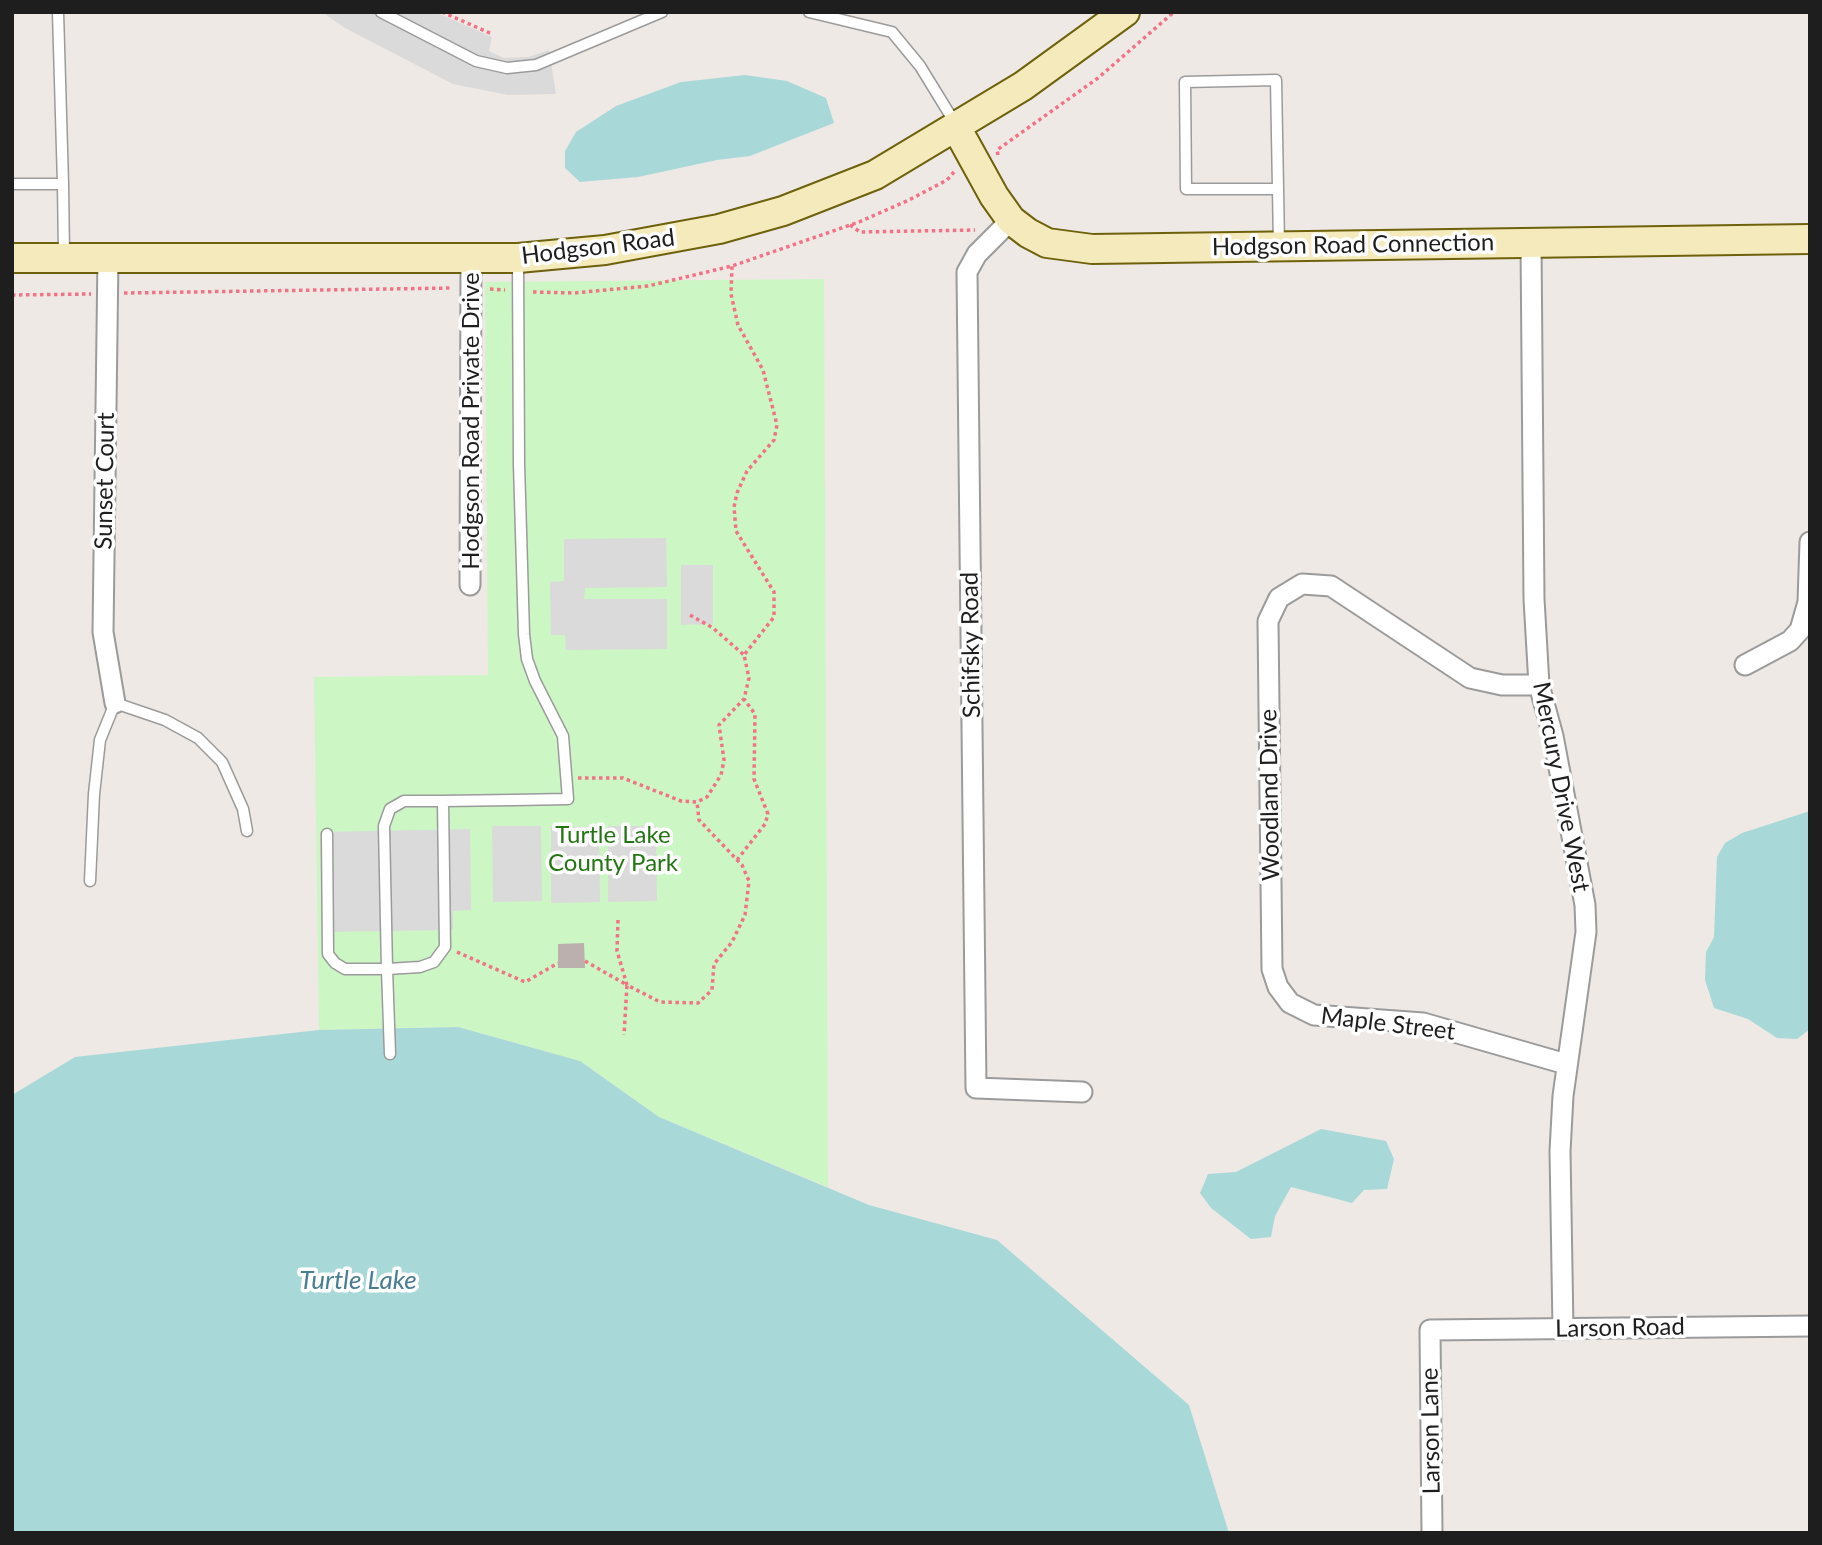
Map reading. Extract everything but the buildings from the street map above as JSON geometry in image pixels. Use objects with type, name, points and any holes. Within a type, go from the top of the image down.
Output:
[{"type":"main road","name":"Hodgson Road","points":[[12,258],[518,258],[654,243],[783,211],[875,175],[1023,86],[1125,12]]},
{"type":"main road","name":"Hodgson Road Connection","points":[[957,127],[994,196],[1011,220],[1047,243],[1092,249],[1810,239]]},
{"type":"street","name":"Schifsky Road","points":[[1011,220],[977,254],[967,272],[976,1088],[1082,1092]]},
{"type":"street","name":"Mercury Drive West","points":[[1531,243],[1534,599],[1539,685],[1553,736],[1585,905],[1584,965],[1566,1064],[1560,1151],[1563,1329]]},
{"type":"street","name":"Sunset Court","points":[[108,257],[103,632],[115,704]]},
{"type":"street","name":"Hodgson Road Private Drive","points":[[470,585],[471,258]]},
{"type":"street","points":[[1745,665],[1781,646],[1800,630],[1808,602],[1810,542]]},
{"type":"street","name":"Woodland Drive","points":[[1272,969],[1268,621],[1272,609],[1289,589],[1301,584],[1321,583],[1331,586],[1470,678],[1502,685],[1539,685]]},
{"type":"street","name":"Maple Street","points":[[1272,969],[1278,987],[1290,1003],[1314,1015],[1423,1023],[1566,1064]]},
{"type":"street","name":"Larson Road","points":[[1430,1330],[1810,1326]]},
{"type":"street","name":"Larson Lane","points":[[1430,1330],[1433,1533]]},
{"type":"lane","points":[[58,12],[64,257]]},
{"type":"lane","points":[[381,12],[476,61],[506,68],[536,65],[662,12]]},
{"type":"lane","points":[[809,12],[892,33],[920,66],[957,127]]},
{"type":"lane","points":[[1278,189],[1186,189],[1185,82],[1276,80],[1278,189],[1279,246]]},
{"type":"lane","points":[[12,184],[63,184]]},
{"type":"lane","points":[[390,1054],[384,826],[390,809],[404,802],[568,799],[563,736],[527,659],[524,634],[519,464],[518,258]]},
{"type":"lane","points":[[90,881],[100,740],[115,704],[165,720],[198,738],[222,762],[243,809],[247,831]]},
{"type":"lane","points":[[327,834],[328,954],[345,970],[420,967],[434,962],[445,947],[443,801]]},
{"type":"path","points":[[442,12],[492,34]]},
{"type":"path","points":[[999,159],[997,150],[1098,78],[1174,12]]},
{"type":"path","points":[[533,292],[574,293],[635,288],[685,279],[732,266],[850,225],[909,200],[947,180],[954,172]]},
{"type":"path","points":[[850,225],[860,232],[977,230]]},
{"type":"path","points":[[732,266],[731,294],[738,324],[763,370],[777,425],[774,440],[747,471],[734,507],[736,531],[774,592],[774,617],[744,654]]},
{"type":"path","points":[[122,293],[465,288]]},
{"type":"path","points":[[12,295],[95,293]]},
{"type":"path","points":[[567,778],[623,778],[681,801],[697,802],[714,790],[724,760],[719,724],[744,699],[749,678],[744,654],[713,628],[690,615]]},
{"type":"path","points":[[737,860],[765,824],[768,814],[754,779],[755,714],[744,699]]},
{"type":"path","points":[[584,961],[660,1002],[698,1003],[712,990],[714,964],[732,942],[745,915],[749,881],[737,860],[698,820],[697,802]]},
{"type":"path","points":[[618,920],[617,951],[627,985],[624,1035]]},
{"type":"path","points":[[445,947],[525,982],[558,963]]},
{"type":"green space","name":"Turtle Lake County Park","points":[[824,279],[828,1187],[659,1117],[580,1061],[458,1027],[319,1030],[314,677],[488,675],[485,282]]},
{"type":"shaded area","points":[[322,12],[435,12],[492,37],[489,51],[504,58],[528,57],[549,50],[556,94],[508,95],[453,84],[345,28]]},
{"type":"shaded area","points":[[666,538],[667,587],[585,588],[584,599],[667,599],[667,649],[566,650],[565,635],[551,635],[550,582],[564,581],[564,539]]},
{"type":"shaded area","points":[[681,565],[713,565],[713,624],[681,625]]},
{"type":"shaded area","points":[[492,826],[541,826],[542,901],[493,902]]},
{"type":"shaded area","points":[[608,826],[656,826],[657,901],[608,902]]},
{"type":"shaded area","points":[[551,827],[599,827],[600,902],[551,903]]},
{"type":"shaded area","points":[[470,829],[471,910],[453,911],[453,930],[322,932],[320,832]]},
{"type":"water","points":[[745,75],[787,81],[826,98],[834,123],[750,156],[717,160],[638,177],[580,182],[565,168],[565,151],[576,132],[616,106],[681,82]]},
{"type":"water","points":[[1810,811],[1810,1029],[1797,1039],[1777,1038],[1748,1019],[1714,1008],[1705,980],[1706,952],[1714,937],[1717,857],[1725,843],[1742,833]]},
{"type":"water","name":"Turtle Lake","points":[[458,1027],[580,1061],[659,1117],[869,1205],[997,1240],[1189,1405],[1229,1533],[12,1533],[12,1095],[75,1057],[319,1030]]},
{"type":"water","points":[[1321,1129],[1386,1141],[1394,1159],[1387,1189],[1364,1190],[1352,1203],[1291,1187],[1275,1216],[1271,1237],[1251,1239],[1211,1208],[1200,1193],[1208,1174],[1236,1172]]}]
